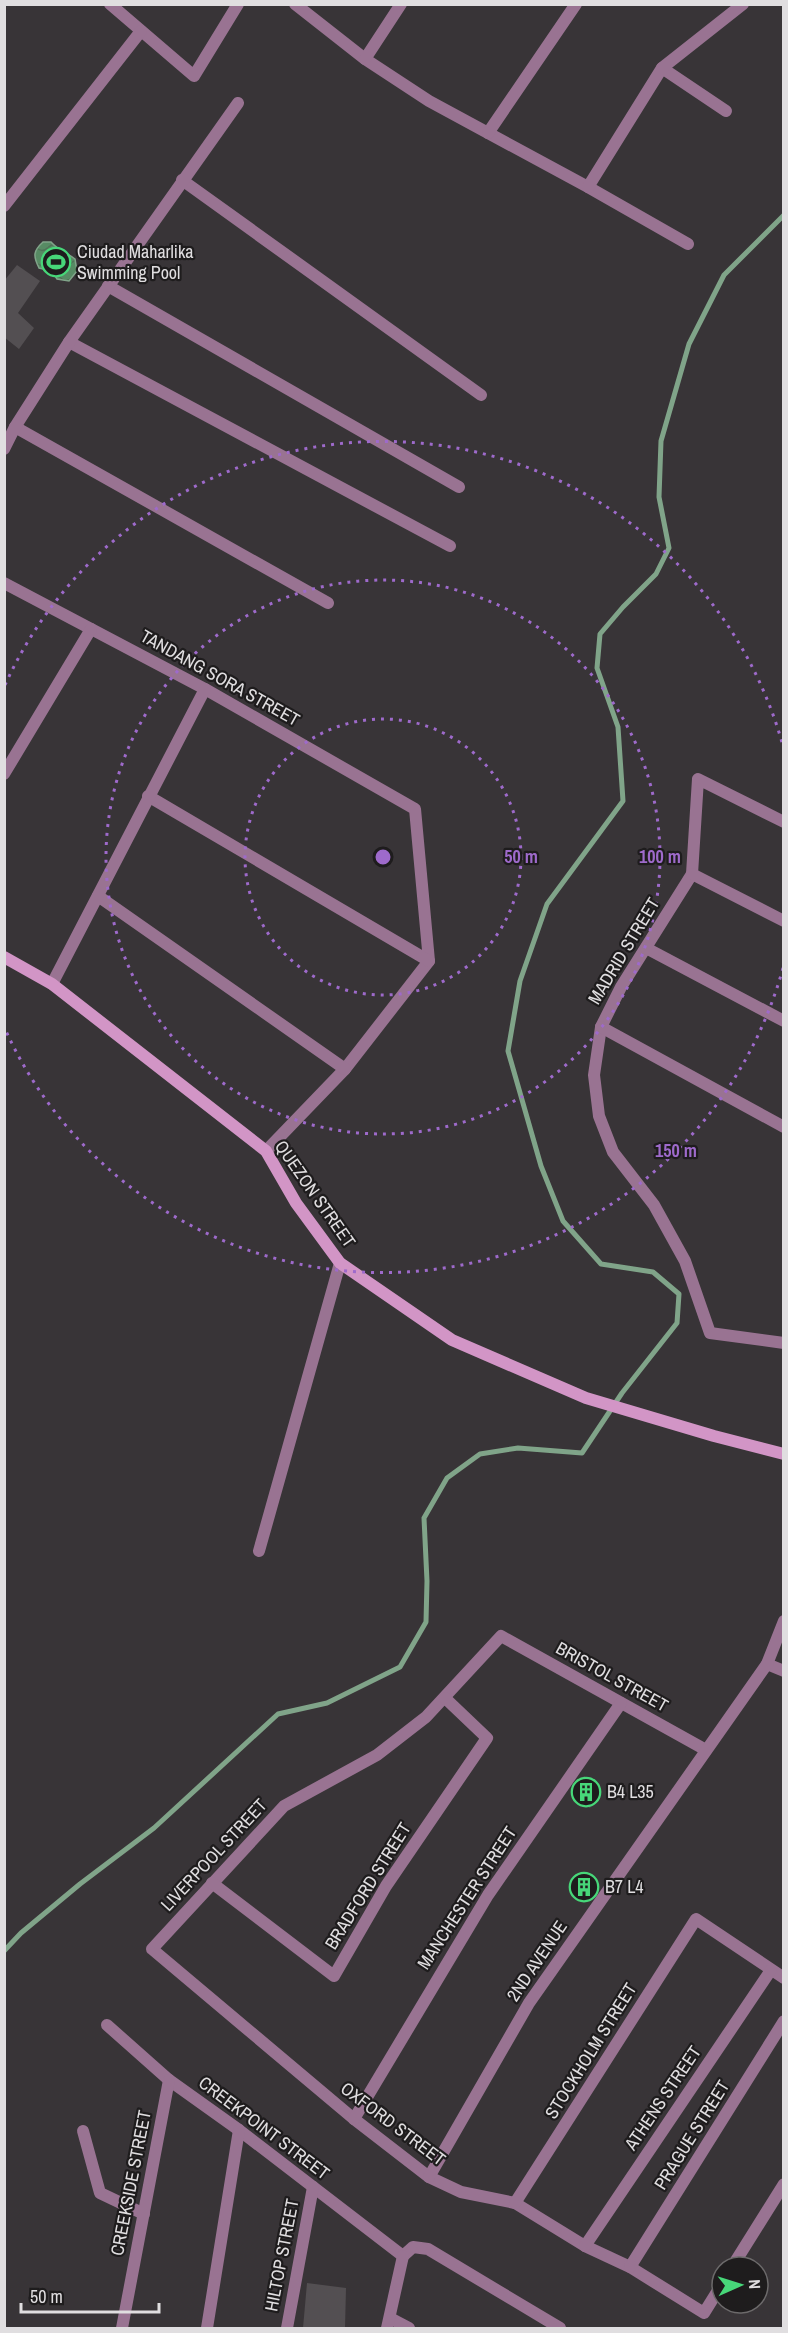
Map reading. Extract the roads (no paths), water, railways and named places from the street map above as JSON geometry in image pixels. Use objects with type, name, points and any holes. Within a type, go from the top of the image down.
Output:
[{"type":"street","points":[[110,4],[194,76],[238,4]]},
{"type":"street","points":[[295,4],[364,59],[429,101],[688,244]]},
{"type":"street","points":[[364,59],[401,4]]},
{"type":"street","points":[[488,133],[576,4]]},
{"type":"street","points":[[588,187],[662,68],[743,4]]},
{"type":"street","points":[[4,206],[141,31]]},
{"type":"street","points":[[662,68],[726,111]]},
{"type":"street","points":[[4,449],[15,427],[69,342],[238,103]]},
{"type":"street","points":[[182,180],[482,395]]},
{"type":"street","points":[[108,286],[459,487]]},
{"type":"street","points":[[69,342],[450,546]]},
{"type":"street","points":[[15,427],[327,603]]},
{"type":"street","name":"TANDANG SORA STREET","points":[[4,583],[205,689],[415,809],[429,961]]},
{"type":"street","points":[[4,774],[91,629]]},
{"type":"street","points":[[52,984],[205,689]]},
{"type":"street","name":"MADRID STREET","points":[[783,822],[698,779],[692,874],[621,987],[601,1026],[594,1075],[599,1116],[612,1152],[654,1205],[685,1261],[710,1333],[783,1344]]},
{"type":"street","points":[[148,796],[429,961],[345,1069],[266,1151]]},
{"type":"street","points":[[692,874],[783,921]]},
{"type":"street","points":[[98,896],[345,1069]]},
{"type":"street","points":[[646,948],[783,1021]]},
{"type":"street","name":"QUEZON STREET","points":[[4,957],[52,984],[266,1151],[296,1203],[340,1263],[452,1340],[586,1398],[783,1454]]},
{"type":"street","points":[[601,1026],[783,1127]]},
{"type":"street","points":[[259,1551],[340,1263]]},
{"type":"street","name":"2ND AVENUE","points":[[429,2177],[529,2003],[767,1664],[783,1621]]},
{"type":"street","name":"LIVERPOOL STREET","points":[[152,1948],[284,1806],[377,1755],[426,1717],[501,1636]]},
{"type":"street","name":"BRISTOL STREET","points":[[501,1636],[706,1750]]},
{"type":"street","points":[[767,1664],[783,1671]]},
{"type":"street","name":"BRADFORD STREET","points":[[212,1883],[334,1976],[386,1886],[487,1738],[445,1698]]},
{"type":"street","name":"MANCHESTER STREET","points":[[354,2119],[488,1895],[621,1703]]},
{"type":"street","name":"STOCKHOLM STREET","points":[[515,2203],[696,1919],[771,1970]]},
{"type":"street","name":"OXFORD STREET","points":[[152,1948],[354,2119],[429,2177],[461,2192],[515,2203],[585,2246],[630,2267],[704,2313],[710,2303]]},
{"type":"street","points":[[771,1970],[783,1978]]},
{"type":"street","name":"ATHENS STREET","points":[[585,2246],[771,1970]]},
{"type":"street","name":"PRAGUE STREET","points":[[630,2267],[783,2021]]},
{"type":"street","name":"CREEKPOINT STREET","points":[[106,2025],[170,2080],[403,2256]]},
{"type":"street","name":"CREEKSIDE STREET","points":[[122,2328],[170,2080]]},
{"type":"street","points":[[207,2328],[239,2130]]},
{"type":"street","points":[[83,2132],[100,2193],[144,2214]]},
{"type":"street","points":[[739,2255],[783,2184]]},
{"type":"street","name":"HILTOP STREET","points":[[286,2328],[313,2187]]},
{"type":"street","points":[[409,2328],[389,2323],[403,2256],[413,2247],[428,2249],[560,2328]]},
{"type":"water","name":"Ciudad Maharlika Swimming Pool","points":[[43,242],[51,242],[75,259],[77,271],[69,281],[57,279],[52,271],[39,268],[35,254]]},
{"type":"waterway","points":[[4,1951],[21,1933],[80,1884],[154,1828],[278,1714],[327,1703],[400,1667],[426,1622],[424,1518],[447,1478],[480,1454],[518,1448],[582,1453],[622,1393],[677,1323],[679,1294],[653,1272],[601,1264],[563,1221],[541,1166],[508,1051],[520,981],[547,904],[623,801],[618,727],[597,668],[600,634],[656,574],[669,548],[659,497],[661,441],[689,344],[724,275],[784,215]]},
{"type":"place","name":"Ciudad Maharlika Swimming Pool","points":[[56,262]]},
{"type":"place","name":"B4 L35","points":[[586,1792]]},
{"type":"place","name":"B7 L4","points":[[584,1887]]}]
